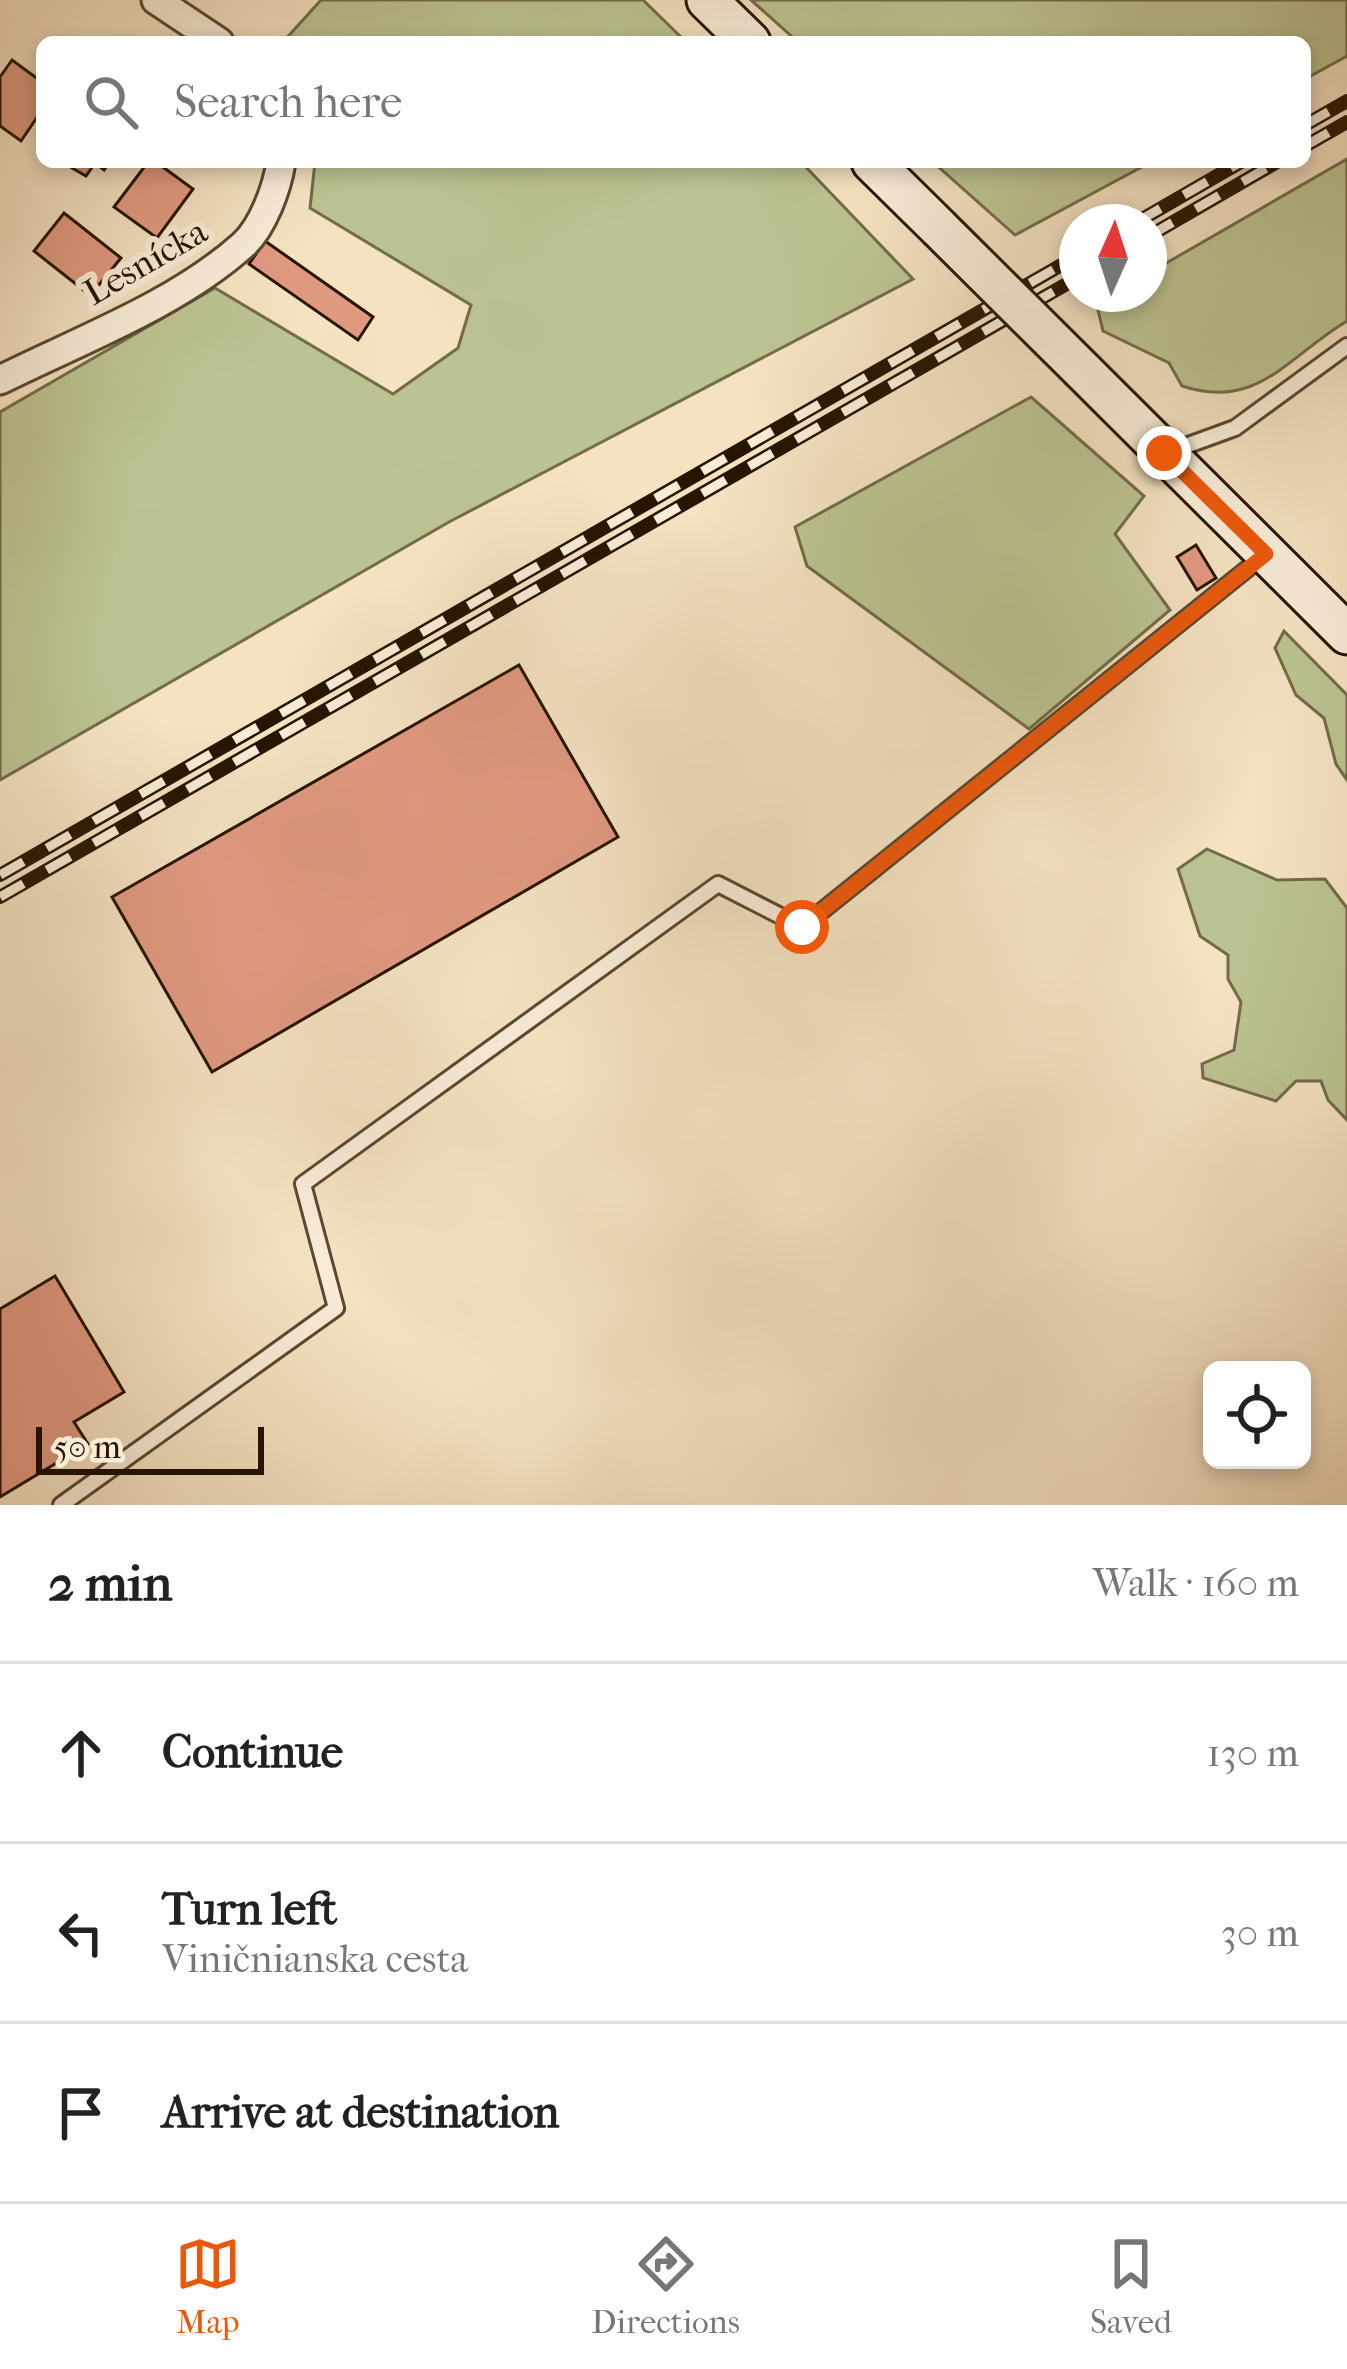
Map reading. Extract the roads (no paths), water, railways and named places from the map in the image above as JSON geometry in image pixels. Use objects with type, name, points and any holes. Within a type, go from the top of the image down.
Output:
[{"type":"main road","points":[[878,168],[1347,634]]},
{"type":"street","points":[[156,0],[210,36]]},
{"type":"street","name":"Lesnícka","points":[[0,380],[155,304],[246,243],[271,198],[279,168]]},
{"type":"lane","points":[[1164,453],[1234,428],[1347,346]]},
{"type":"lane","points":[[61,1505],[336,1309],[303,1184],[718,884],[802,927],[1266,554]]},
{"type":"railway","points":[[1311,122],[1347,101]]},
{"type":"railway","points":[[1311,143],[1347,122]]},
{"type":"railway","points":[[1167,205],[1231,168]]},
{"type":"railway","points":[[1167,226],[1267,168]]},
{"type":"railway","points":[[0,875],[1059,266]]},
{"type":"railway","points":[[0,897],[1059,288]]}]
